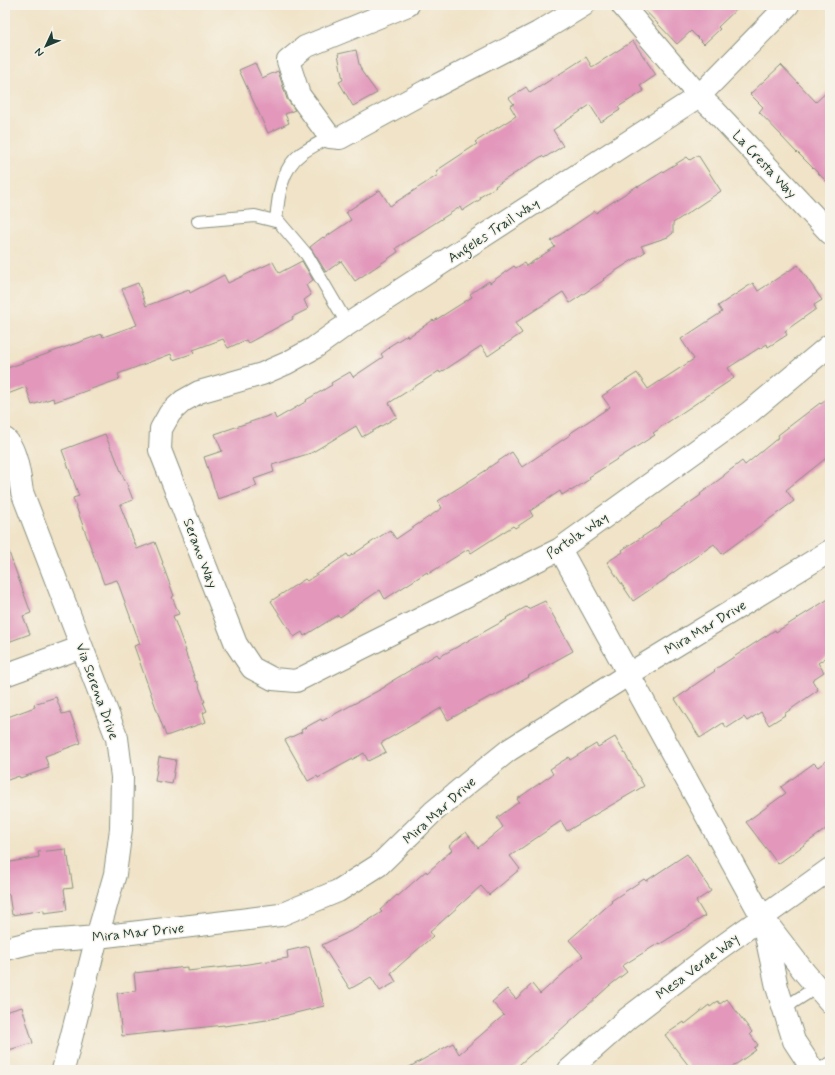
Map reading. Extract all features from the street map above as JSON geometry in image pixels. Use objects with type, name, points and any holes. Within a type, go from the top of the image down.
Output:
[{"type":"street","points":[[408,5],[305,47],[288,61],[299,95],[330,137],[340,138],[426,91],[538,33],[584,5]]},
{"type":"street","name":"La Cresta Way","points":[[622,5],[699,96],[830,233]]},
{"type":"street","name":"Angeles Trail Way","points":[[170,413],[182,401],[199,392],[262,374],[287,363],[314,348],[699,96],[788,5]]},
{"type":"street","name":"Portola Way","points":[[273,679],[296,681],[560,549],[750,412],[830,345]]},
{"type":"street","name":"Serano Way","points":[[170,413],[161,429],[160,450],[236,644],[252,668],[273,679]]},
{"type":"street","name":"Via Serena Drive","points":[[5,438],[9,442],[17,465],[22,492],[117,738],[122,777],[121,830],[115,874],[97,937],[63,1070]]},
{"type":"street","points":[[560,549],[762,917],[824,995]]},
{"type":"street","name":"Mira Mar Drive","points":[[5,949],[33,942],[97,937],[280,915],[338,891],[379,865],[433,812],[509,750],[629,674],[830,551]]},
{"type":"street","points":[[5,674],[82,647]]},
{"type":"street","name":"Mesa Verde Way","points":[[569,1070],[628,1018],[762,917],[830,870]]},
{"type":"street","points":[[762,917],[777,987],[794,1041],[812,1070]]},
{"type":"lane","points":[[276,221],[282,180],[292,163],[302,153],[330,137]]},
{"type":"lane","points":[[198,221],[255,216],[279,222],[307,255],[348,325]]},
{"type":"lane","points":[[784,1008],[824,995]]},
{"type":"building","points":[[640,5],[741,5],[718,27],[720,29],[704,44],[691,31],[677,44]]},
{"type":"building","points":[[633,41],[656,75],[640,86],[644,91],[618,107],[620,110],[601,122],[590,105],[553,130],[563,146],[544,158],[542,156],[495,186],[496,187],[480,197],[481,199],[462,211],[460,207],[396,248],[398,252],[355,281],[341,261],[326,272],[310,247],[323,237],[324,238],[351,220],[346,212],[380,190],[390,206],[438,175],[436,171],[477,144],[475,142],[516,116],[510,106],[514,104],[509,98],[526,87],[530,93],[586,57],[592,67]]},
{"type":"building","points":[[356,50],[362,72],[377,93],[353,106],[339,82],[343,80],[338,54]]},
{"type":"building","points":[[255,63],[262,78],[278,71],[287,99],[295,110],[285,114],[289,123],[268,133],[239,70]]},
{"type":"building","points":[[781,65],[816,102],[830,89],[830,185],[797,153],[759,112],[763,107],[750,94]]},
{"type":"building","points":[[698,155],[721,191],[673,223],[673,233],[668,237],[641,246],[645,252],[603,279],[604,280],[570,303],[563,292],[515,323],[522,333],[488,356],[481,346],[440,373],[439,371],[389,403],[397,417],[362,437],[356,426],[311,453],[272,465],[274,472],[254,479],[257,486],[218,499],[204,457],[222,451],[215,434],[274,414],[276,419],[307,401],[306,400],[332,385],[331,383],[350,372],[353,377],[383,357],[381,354],[389,348],[388,347],[407,335],[408,337],[472,297],[470,294],[489,281],[490,283],[514,266],[516,268],[524,263],[526,266],[555,247],[551,241],[595,211],[596,213],[637,186],[638,187],[687,157],[690,160]]},
{"type":"building","points":[[302,261],[313,280],[306,285],[311,295],[304,300],[308,309],[292,317],[293,319],[248,343],[246,340],[228,348],[223,339],[193,350],[194,353],[173,360],[171,354],[118,374],[120,379],[54,402],[53,398],[32,405],[26,387],[5,395],[5,369],[102,334],[103,337],[137,325],[122,289],[138,283],[146,306],[189,290],[190,293],[224,275],[228,283],[273,262],[279,273]]},
{"type":"building","points":[[798,265],[822,300],[814,305],[816,309],[785,331],[787,335],[768,347],[767,344],[759,348],[728,368],[734,378],[659,428],[653,433],[655,435],[589,477],[590,479],[562,495],[560,491],[530,511],[533,516],[515,528],[513,526],[471,553],[468,549],[428,574],[427,572],[385,599],[380,590],[340,617],[338,615],[304,636],[302,632],[294,637],[271,601],[305,579],[307,581],[347,554],[349,557],[390,530],[396,539],[442,508],[438,501],[512,452],[522,467],[610,407],[602,396],[637,373],[648,389],[694,359],[681,339],[722,312],[718,306],[753,283],[758,291]]},
{"type":"building","points":[[830,397],[830,455],[786,490],[794,501],[722,554],[714,544],[633,601],[607,562],[701,495],[700,494],[742,461],[745,465],[779,437],[778,435]]},
{"type":"building","points":[[105,434],[133,500],[120,505],[137,549],[155,542],[174,596],[172,597],[179,614],[173,616],[207,711],[203,713],[206,722],[166,736],[134,646],[140,644],[117,580],[104,584],[73,498],[79,496],[62,450]]},
{"type":"building","points":[[5,547],[7,547],[31,613],[23,616],[30,634],[8,642],[5,633]]},
{"type":"building","points":[[830,598],[830,655],[818,663],[824,672],[812,680],[818,690],[769,725],[761,712],[747,721],[744,717],[727,728],[723,723],[700,738],[675,699],[715,671],[714,670],[775,630],[776,632]]},
{"type":"building","points":[[545,601],[573,651],[528,676],[529,677],[448,720],[441,708],[381,743],[386,752],[368,761],[364,753],[318,778],[317,776],[308,781],[285,740],[302,732],[301,730],[321,719],[322,721],[385,687],[392,681],[437,654],[439,657],[526,607],[528,609]]},
{"type":"building","points":[[56,697],[62,714],[70,712],[81,743],[45,756],[49,768],[20,778],[19,776],[5,781],[5,718],[35,707],[34,704]]},
{"type":"building","points":[[615,737],[644,786],[567,831],[561,821],[510,856],[520,869],[489,895],[481,886],[430,932],[433,936],[391,973],[396,982],[380,991],[371,977],[350,989],[322,945],[355,929],[382,912],[380,910],[426,871],[427,873],[452,850],[449,846],[466,832],[478,848],[503,827],[497,818],[519,802],[517,799],[553,774],[550,769],[569,757],[570,760],[596,744],[598,747]]},
{"type":"building","points":[[159,757],[176,760],[172,784],[155,781]]},
{"type":"building","points":[[830,758],[830,826],[778,864],[746,822],[786,793],[781,787],[814,763],[818,767]]},
{"type":"building","points":[[66,849],[73,888],[64,889],[67,910],[44,913],[44,910],[12,915],[9,894],[5,895],[5,863],[39,857],[38,852]]},
{"type":"building","points":[[687,854],[711,891],[696,901],[705,916],[622,966],[627,972],[609,986],[536,1052],[535,1051],[513,1070],[404,1070],[453,1043],[459,1054],[504,1015],[492,1002],[507,989],[516,999],[532,984],[540,994],[583,956],[569,940],[612,902],[611,901],[644,879],[646,881]]},
{"type":"building","points":[[309,946],[324,1006],[267,1020],[224,1026],[122,1036],[117,993],[136,991],[134,973],[187,967],[187,971],[288,958],[287,951]]},
{"type":"building","points":[[727,999],[752,1032],[750,1034],[758,1045],[754,1048],[756,1050],[728,1070],[692,1070],[665,1035],[684,1022],[685,1024],[709,1005],[710,1007],[718,1001],[720,1004]]},
{"type":"building","points":[[22,1007],[33,1043],[5,1051],[5,1012]]}]
